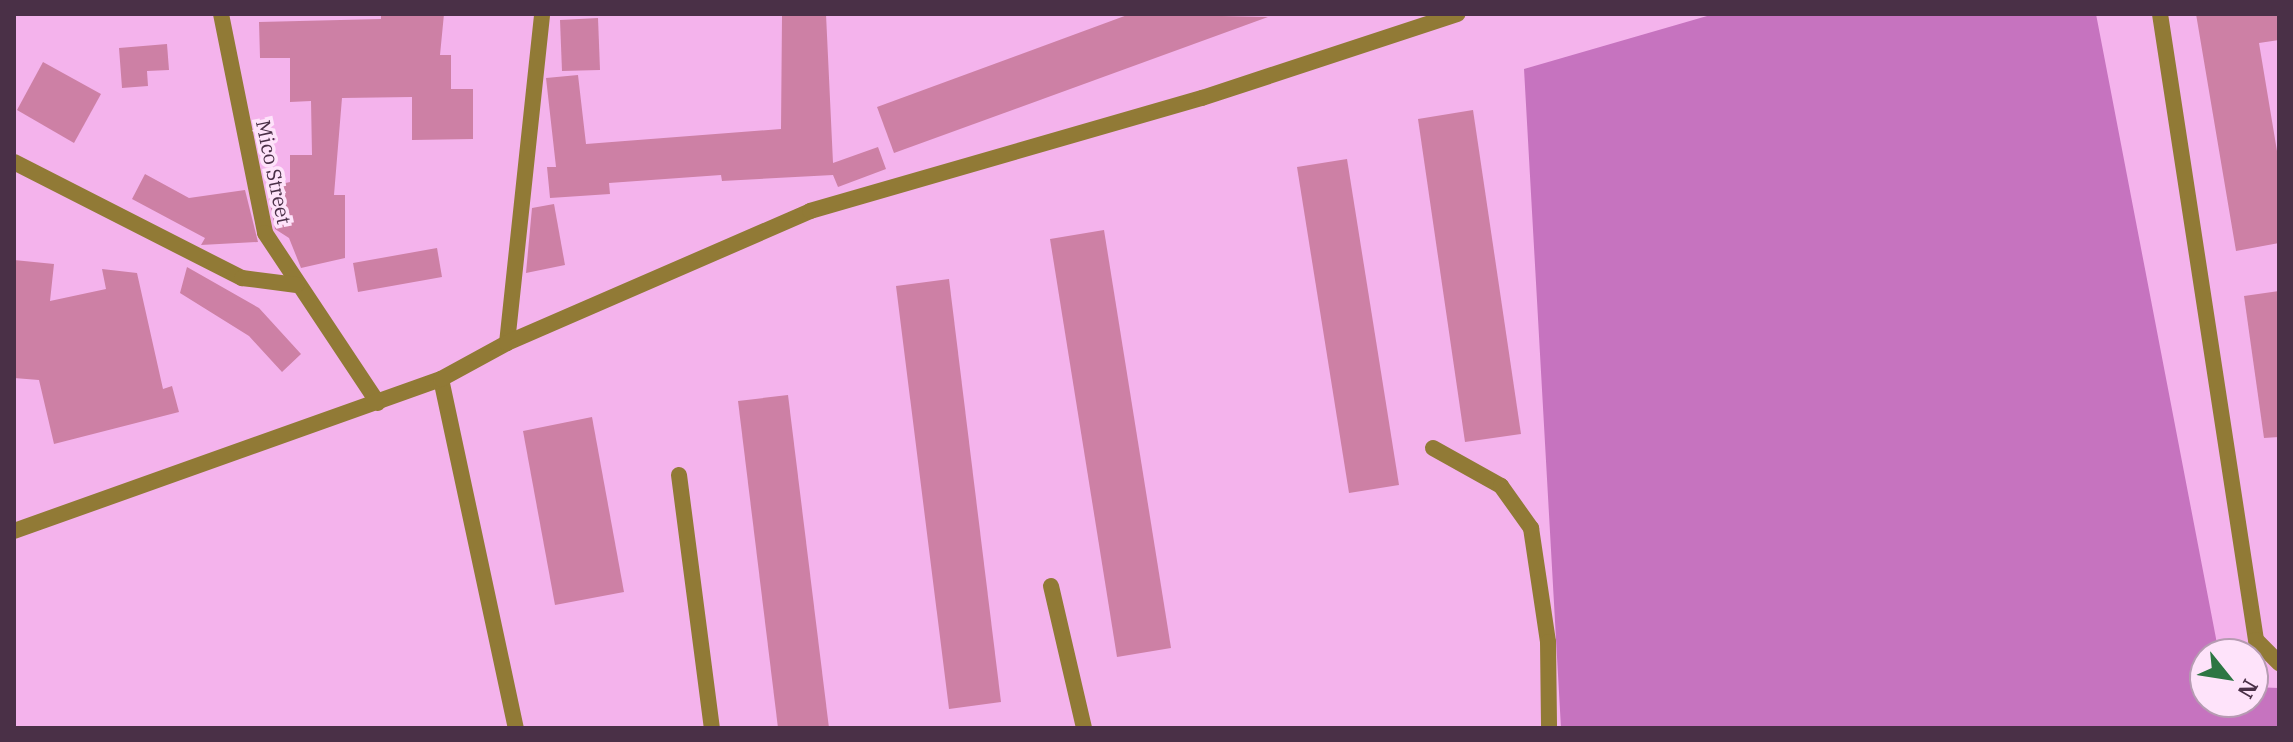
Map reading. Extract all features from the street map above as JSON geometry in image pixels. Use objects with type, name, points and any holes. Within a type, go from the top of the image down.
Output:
[{"type":"street","name":"Mico Street","points":[[221,14],[265,233],[378,403]]},
{"type":"street","points":[[507,343],[525,134],[542,14]]},
{"type":"street","points":[[14,531],[441,379],[507,343],[810,211],[1202,98],[1458,14]]},
{"type":"street","points":[[2160,14],[2256,640],[2279,663]]},
{"type":"street","points":[[14,162],[242,278],[297,285]]},
{"type":"street","points":[[441,379],[516,728]]},
{"type":"street","points":[[1433,448],[1501,486],[1531,528],[1548,642],[1549,728]]},
{"type":"street","points":[[679,475],[712,728]]},
{"type":"street","points":[[1051,586],[1084,728]]},
{"type":"shaded area","points":[[1714,14],[2096,14],[2216,638],[2189,638],[2189,718],[2269,718],[2269,688],[2279,688],[2279,728],[1561,728],[1524,69]]},
{"type":"building","points":[[381,14],[444,14],[440,55],[451,55],[451,89],[473,89],[473,139],[412,140],[412,97],[342,98],[334,195],[345,195],[345,258],[301,268],[289,238],[275,229],[267,187],[290,182],[290,155],[312,155],[311,101],[290,102],[290,58],[260,58],[259,22],[381,19]]},
{"type":"building","points":[[826,14],[833,163],[878,147],[886,169],[838,187],[833,175],[722,181],[721,175],[609,183],[610,194],[550,198],[547,167],[556,167],[546,78],[578,75],[586,144],[781,129],[782,16]]},
{"type":"building","points":[[1130,14],[1268,17],[894,153],[877,107]]},
{"type":"building","points":[[2196,14],[2279,14],[2279,40],[2259,43],[2279,163],[2279,243],[2236,251]]},
{"type":"building","points":[[598,18],[600,70],[562,71],[560,20]]},
{"type":"building","points":[[167,44],[169,70],[147,71],[148,86],[122,88],[119,48]]},
{"type":"building","points":[[43,62],[101,94],[74,143],[17,110]]},
{"type":"building","points":[[1473,110],[1521,434],[1465,442],[1418,119]]},
{"type":"building","points":[[1347,159],[1399,485],[1349,493],[1297,167]]},
{"type":"building","points":[[145,174],[189,198],[245,190],[258,242],[201,245],[205,238],[132,199]]},
{"type":"building","points":[[554,204],[565,265],[526,273],[532,208]]},
{"type":"building","points":[[1104,230],[1171,648],[1117,657],[1050,239]]},
{"type":"building","points":[[437,248],[442,277],[358,292],[353,263]]},
{"type":"building","points":[[14,260],[54,264],[50,301],[106,289],[102,269],[137,273],[163,389],[172,386],[179,412],[54,444],[39,380],[14,378]]},
{"type":"building","points":[[187,267],[259,308],[301,354],[282,372],[249,336],[180,293]]},
{"type":"building","points":[[949,279],[1001,702],[949,709],[896,286]]},
{"type":"building","points":[[2279,291],[2279,437],[2264,438],[2244,296]]},
{"type":"building","points":[[788,395],[829,728],[778,728],[738,401]]},
{"type":"building","points":[[592,417],[624,592],[555,605],[523,431]]}]
